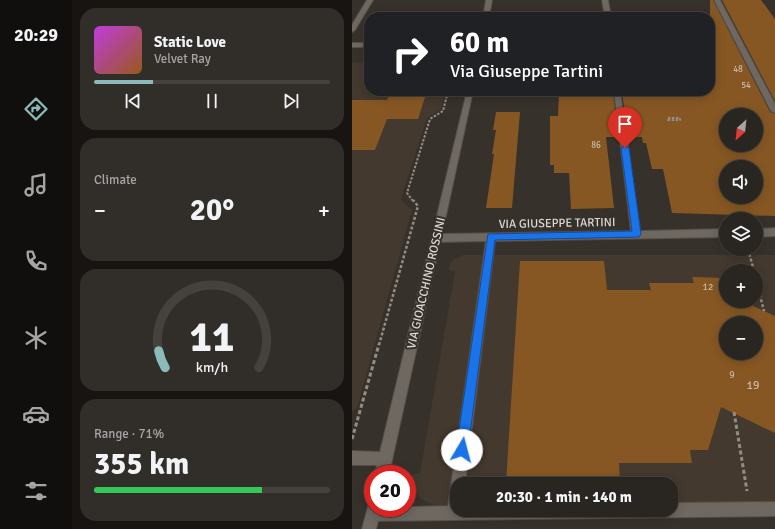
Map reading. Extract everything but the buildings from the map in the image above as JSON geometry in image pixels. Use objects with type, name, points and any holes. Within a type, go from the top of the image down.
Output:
[{"type":"street","points":[[352,30],[370,0]]},
{"type":"street","points":[[487,12],[489,0]]},
{"type":"street","points":[[605,0],[607,12]]},
{"type":"street","points":[[717,0],[775,111]]},
{"type":"street","points":[[352,45],[364,45]]},
{"type":"street","name":"VIA GIOACCHINO ROSSINI","points":[[384,465],[469,96]]},
{"type":"street","points":[[618,96],[636,234]]},
{"type":"street","points":[[763,233],[775,232]]},
{"type":"street","name":"VIA GIUSEPPE TARTINI","points":[[437,238],[719,233]]},
{"type":"street","points":[[459,477],[491,237]]},
{"type":"street","points":[[352,458],[386,459]]},
{"type":"street","points":[[678,510],[775,509]]},
{"type":"street","points":[[416,512],[450,513]]},
{"type":"street","points":[[369,529],[372,517]]},
{"type":"path","points":[[353,437],[418,206],[407,193],[430,119],[443,111],[447,96]]},
{"type":"path","points":[[668,118],[668,120],[680,120],[680,118]]},
{"type":"path","points":[[763,307],[764,311]]},
{"type":"path","points":[[734,412],[750,509]]},
{"type":"shaded area","points":[[364,62],[364,96],[444,96],[441,110],[427,118],[402,195],[401,200],[412,210],[357,408],[352,411],[352,63]]},
{"type":"shaded area","points":[[463,255],[775,255],[775,502],[678,503],[678,477],[450,477],[450,505],[434,505],[421,499],[416,491],[416,474],[420,473],[455,272],[448,269],[453,260]]},
{"type":"route","points":[[462,450],[491,237],[636,234],[625,148]]}]
